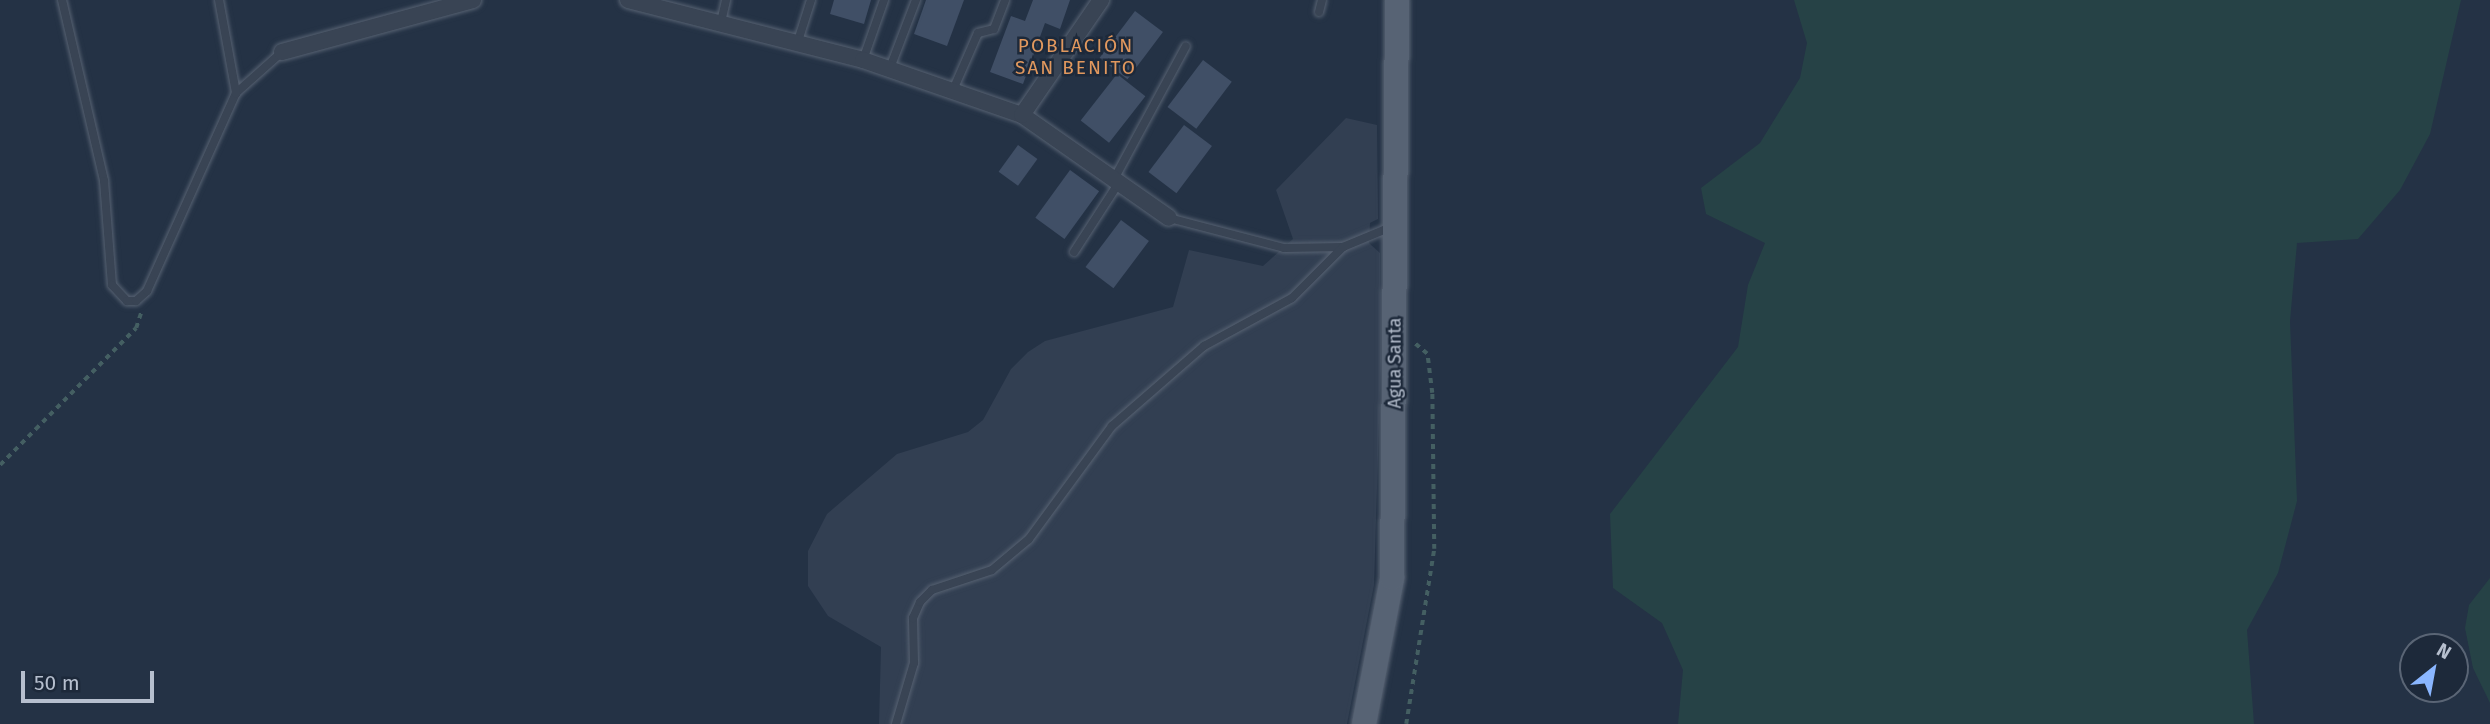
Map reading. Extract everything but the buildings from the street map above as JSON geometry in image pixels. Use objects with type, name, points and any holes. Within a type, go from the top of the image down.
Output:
[{"type":"main road","name":"Agua Santa","points":[[1364,724],[1392,578],[1397,329],[1397,0]]},
{"type":"street","points":[[282,52],[472,0]]},
{"type":"street","points":[[628,0],[798,41],[890,68],[1023,115],[1168,218]]},
{"type":"street","points":[[1023,115],[1101,0]]},
{"type":"lane","points":[[62,0],[104,181],[112,285],[127,301],[136,301],[147,291],[236,93],[282,52]]},
{"type":"lane","points":[[219,0],[236,93]]},
{"type":"lane","points":[[721,22],[726,0]]},
{"type":"lane","points":[[798,41],[811,0]]},
{"type":"lane","points":[[863,60],[884,0]]},
{"type":"lane","points":[[890,68],[916,0]]},
{"type":"lane","points":[[953,90],[978,33],[994,29],[1005,0]]},
{"type":"lane","points":[[1319,12],[1322,0]]},
{"type":"lane","points":[[1074,251],[1116,182],[1186,46]]},
{"type":"lane","points":[[1168,218],[1284,248],[1343,247],[1395,226]]},
{"type":"lane","points":[[895,724],[914,663],[913,618],[920,602],[932,590],[992,570],[1030,539],[1112,426],[1204,346],[1292,298],[1343,247]]},
{"type":"path","points":[[0,465],[136,328],[147,291]]},
{"type":"path","points":[[1397,329],[1427,354],[1432,393],[1434,549],[1406,724]]},
{"type":"shaded area","points":[[1346,118],[1377,125],[1378,219],[1370,223],[1369,243],[1380,253],[1381,358],[1374,585],[1347,724],[879,724],[881,647],[828,616],[808,586],[808,551],[827,514],[897,454],[968,432],[983,420],[1011,369],[1028,352],[1045,341],[1173,307],[1189,250],[1263,266],[1293,239],[1276,190]]},
{"type":"green space","points":[[1794,0],[2461,0],[2430,134],[2400,190],[2358,239],[2297,243],[2290,321],[2297,501],[2278,573],[2247,630],[2254,724],[1678,724],[1683,670],[1662,623],[1613,588],[1610,514],[1738,347],[1748,285],[1765,243],[1706,214],[1701,188],[1760,143],[1800,78],[1807,43]]},
{"type":"green space","points":[[2490,578],[2490,703],[2473,668],[2469,633],[2466,633],[2465,628],[2469,605]]},
{"type":"district","name":"POBLACIÓN SAN BENITO","points":[[1076,57]]}]
